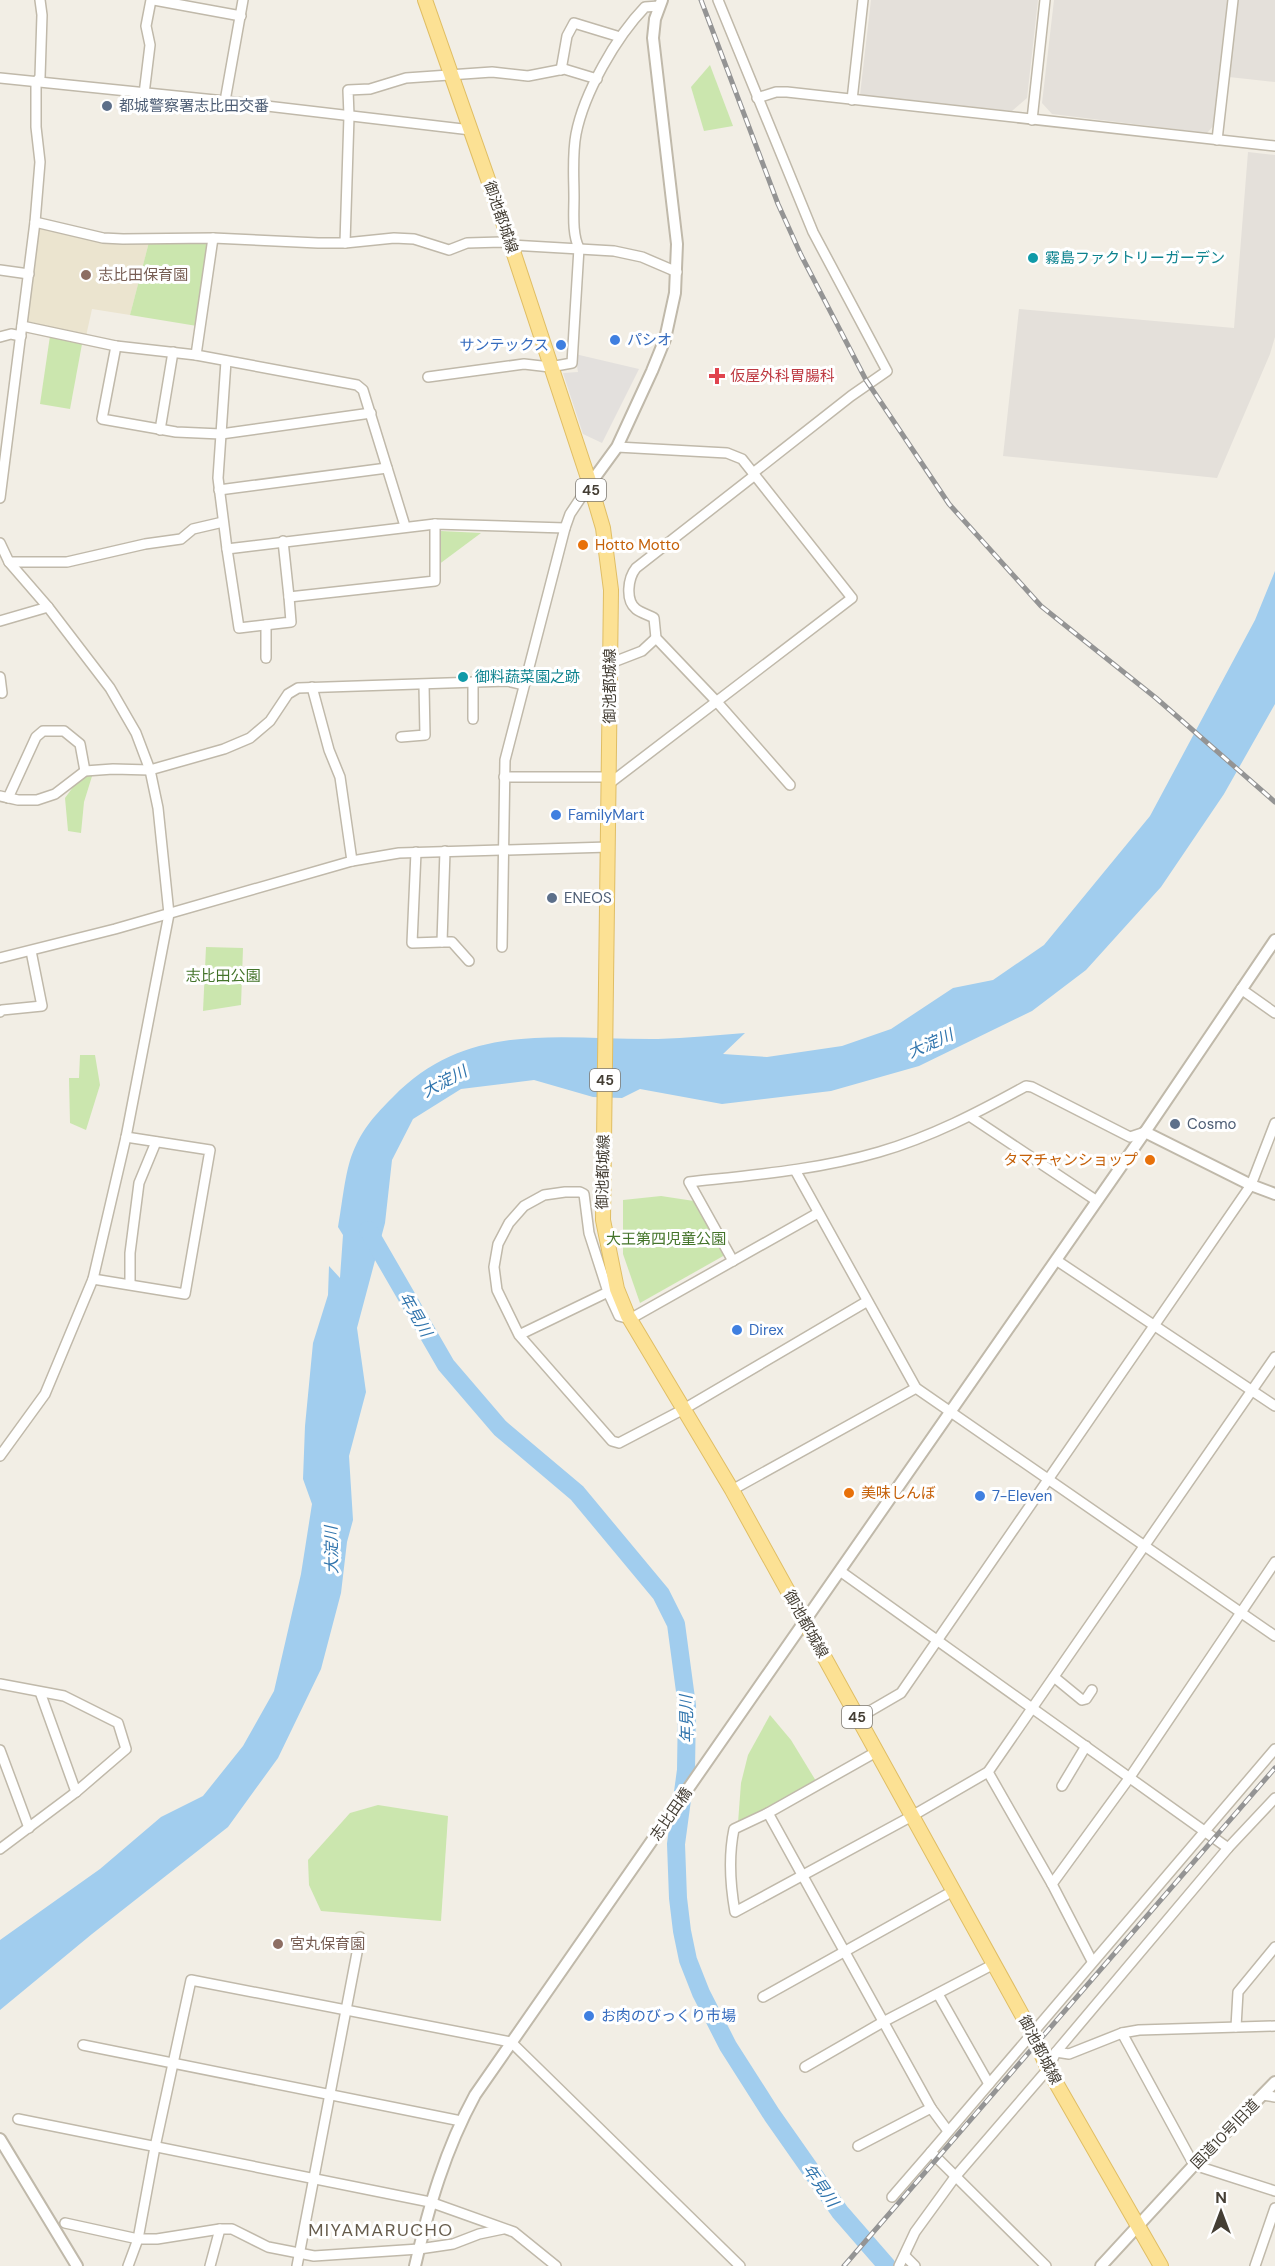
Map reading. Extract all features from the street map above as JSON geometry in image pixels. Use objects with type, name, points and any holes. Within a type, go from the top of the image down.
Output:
[{"type":"main road","name":"御池都城線","points":[[425,0],[511,245],[590,484],[608,551],[611,590],[611,663],[603,1220],[617,1289],[630,1319],[732,1490],[1032,2033],[1048,2069],[1161,2266]]},
{"type":"street","points":[[0,498],[3,449],[35,222],[40,162],[36,127],[36,82],[40,76],[42,15],[40,0]]},
{"type":"street","points":[[144,94],[150,45],[146,26],[153,0],[241,16]]},
{"type":"street","points":[[225,101],[243,0]]},
{"type":"street","points":[[718,0],[813,232],[887,371],[851,396],[636,568],[630,575],[628,584],[632,604],[654,618],[656,638],[717,702],[790,785]]},
{"type":"street","points":[[852,100],[863,0]]},
{"type":"street","points":[[1032,120],[1045,0]]},
{"type":"street","points":[[1217,140],[1233,0]]},
{"type":"street","points":[[428,377],[524,364],[550,367],[572,363],[579,248],[576,242],[574,212],[576,134],[585,103],[627,25],[645,6],[661,3]]},
{"type":"street","points":[[502,947],[504,777],[509,738],[570,514],[617,447],[665,339],[675,293],[677,244],[653,38],[655,19],[661,3]]},
{"type":"street","points":[[561,70],[567,36],[574,23],[620,37]]},
{"type":"street","points":[[345,243],[348,90],[370,89],[406,78],[492,72],[528,76],[561,70],[597,79]]},
{"type":"street","points":[[0,78],[225,101],[471,130]]},
{"type":"street","points":[[757,98],[776,92],[787,92],[1275,146]]},
{"type":"street","points":[[35,222],[103,238],[213,238],[345,243],[394,238],[414,239],[449,250],[466,243],[502,242],[511,245],[615,251],[633,255],[677,272]]},
{"type":"street","points":[[196,354],[213,238]]},
{"type":"street","points":[[0,270],[28,274]]},
{"type":"street","points":[[0,332],[18,332],[116,346],[196,354],[357,385],[363,390],[372,413],[405,526]]},
{"type":"street","points":[[0,337],[18,332]]},
{"type":"street","points":[[116,346],[102,419],[160,430],[221,434],[372,413]]},
{"type":"street","points":[[160,430],[173,352]]},
{"type":"street","points":[[226,361],[219,490],[239,628],[291,622],[283,541]]},
{"type":"street","points":[[504,777],[610,780],[717,702],[852,598],[742,459],[727,453],[617,447]]},
{"type":"street","points":[[219,490],[387,468]]},
{"type":"street","points":[[9,562],[67,562],[145,544],[181,539],[194,529],[224,522]]},
{"type":"street","points":[[227,549],[435,524],[565,528]]},
{"type":"street","points":[[289,597],[435,581],[435,524]]},
{"type":"street","points":[[0,543],[9,562],[48,607],[110,688],[136,734],[150,770],[158,808],[169,914],[126,1137],[93,1279],[45,1395],[0,1456]]},
{"type":"street","points":[[0,621],[48,607]]},
{"type":"street","points":[[266,625],[266,658]]},
{"type":"street","points":[[611,663],[642,651],[656,638]]},
{"type":"street","points":[[0,677],[2,693]]},
{"type":"street","points":[[85,771],[80,744],[64,731],[43,732],[36,736],[4,797],[37,800],[56,794],[85,771],[150,770],[224,749],[250,738],[270,721],[288,694],[298,688],[507,681],[524,685]]},
{"type":"street","points":[[473,682],[473,719]]},
{"type":"street","points":[[401,737],[425,735],[424,685]]},
{"type":"street","points":[[312,687],[329,750],[340,777],[352,861]]},
{"type":"street","points":[[0,958],[169,914],[352,861],[416,852],[609,847]]},
{"type":"street","points":[[442,942],[445,851]]},
{"type":"street","points":[[416,852],[412,943],[452,942],[468,961]]},
{"type":"street","name":"志比田橋","points":[[415,2266],[430,2202],[443,2164],[475,2095],[1145,1132],[1275,940]]},
{"type":"street","points":[[0,1012],[42,1006],[31,951]]},
{"type":"street","points":[[1241,989],[1275,1013]]},
{"type":"street","points":[[733,1260],[689,1182],[795,1170],[880,1152],[971,1117],[1026,1086],[1130,1137],[1145,1132],[1251,1185],[1275,1194]]},
{"type":"street","points":[[971,1117],[1097,1201]]},
{"type":"street","points":[[858,1718],[901,1693],[1251,1185],[1275,1123]]},
{"type":"street","points":[[93,1279],[184,1293],[210,1150],[126,1137]]},
{"type":"street","points":[[130,1283],[130,1253],[140,1183],[156,1142]]},
{"type":"street","points":[[795,1170],[866,1302],[916,1388],[1275,1636]]},
{"type":"street","points":[[818,1213],[630,1319],[619,1316],[609,1292],[589,1233],[584,1194],[580,1191],[543,1195],[524,1206],[509,1223],[498,1244],[494,1267],[497,1290],[519,1335],[612,1441],[618,1443],[684,1408],[866,1302]]},
{"type":"street","points":[[1056,1260],[1275,1406]]},
{"type":"street","points":[[519,1335],[609,1292]]},
{"type":"street","points":[[876,1752],[768,1813],[734,1829],[729,1883],[735,1912],[988,1772],[1275,1357]]},
{"type":"street","points":[[732,1490],[916,1388]]},
{"type":"street","points":[[1052,1884],[1130,1777],[1275,1562]]},
{"type":"street","points":[[840,1571],[1228,1848]]},
{"type":"street","points":[[1054,1677],[1082,1700],[1086,1699],[1092,1690]]},
{"type":"street","points":[[0,1684],[64,1696],[118,1723],[126,1749],[76,1792],[0,1849]]},
{"type":"street","points":[[40,1692],[76,1792]]},
{"type":"street","points":[[1062,1785],[1086,1746]]},
{"type":"street","points":[[892,2198],[1275,1749]]},
{"type":"street","points":[[0,1750],[29,1828]]},
{"type":"street","points":[[988,1772],[1052,1884],[1092,1961]]},
{"type":"street","points":[[915,2266],[902,2262],[915,2232],[955,2177],[1048,2069],[1056,2052],[1228,1848],[1274,1800]]},
{"type":"street","points":[[768,1813],[930,2108],[948,2131]]},
{"type":"street","points":[[763,1997],[952,1891]]},
{"type":"street","points":[[297,2266],[312,2178],[360,1937]]},
{"type":"street","points":[[1236,2026],[1238,1992],[1275,1947]]},
{"type":"street","points":[[805,2067],[883,2022],[994,1964]]},
{"type":"street","points":[[128,2266],[138,2239],[191,1980],[511,2042],[740,2266]]},
{"type":"street","points":[[938,1994],[989,2084]]},
{"type":"street","points":[[1056,2052],[1069,2054],[1122,2033],[1139,2030],[1275,2026]]},
{"type":"street","points":[[1122,2033],[1194,2166],[1275,2192]]},
{"type":"street","points":[[83,2045],[461,2121]]},
{"type":"street","name":"国道10号旧道","points":[[1101,2266],[1275,2082]]},
{"type":"street","points":[[1263,2095],[1275,2097]]},
{"type":"street","points":[[858,2146],[930,2108]]},
{"type":"street","points":[[18,2119],[430,2202],[514,2232],[556,2266]]},
{"type":"street","points":[[0,2139],[77,2266]]},
{"type":"street","points":[[931,2152],[1046,2266]]},
{"type":"street","points":[[1256,2266],[1275,2208]]},
{"type":"street","points":[[66,2223],[138,2239],[157,2239],[232,2229],[261,2244],[314,2256],[418,2249],[453,2244],[479,2234],[504,2229]]},
{"type":"street","points":[[210,2266],[220,2229]]},
{"type":"shaded area","points":[[871,0],[1038,0],[1027,98],[1012,111],[860,95]]},
{"type":"shaded area","points":[[1054,0],[1275,0],[1275,82],[1220,76],[1214,125],[1207,133],[1052,114],[1042,103]]},
{"type":"shaded area","points":[[1248,152],[1275,155],[1275,337],[1270,354],[1217,478],[1003,456],[1019,309],[1234,328]]},
{"type":"shaded area","name":"志比田保育園","points":[[38,227],[149,242],[130,315],[92,309],[86,336],[26,321]]},
{"type":"shaded area","points":[[575,354],[639,369],[602,443],[583,434],[563,373],[578,372]]},
{"type":"green space","points":[[710,65],[733,126],[704,131],[691,87]]},
{"type":"green space","points":[[207,240],[209,244],[197,326],[130,315],[149,242]]},
{"type":"green space","points":[[50,336],[82,344],[70,409],[40,404]]},
{"type":"green space","points":[[441,531],[481,533],[438,565],[439,533]]},
{"type":"green space","points":[[93,773],[84,802],[81,833],[68,831],[65,798],[79,779]]},
{"type":"green space","name":"志比田公園","points":[[206,947],[243,948],[241,1005],[203,1011]]},
{"type":"green space","points":[[80,1055],[95,1055],[100,1085],[86,1130],[70,1123],[69,1078],[79,1078]]},
{"type":"green space","name":"大王第四児童公園","points":[[661,1196],[694,1201],[725,1255],[640,1303],[623,1254],[623,1200]]},
{"type":"green space","points":[[770,1715],[791,1740],[816,1781],[738,1823],[741,1783],[748,1755]]},
{"type":"green space","points":[[378,1805],[448,1816],[441,1921],[321,1911],[309,1885],[308,1860],[350,1813]]},
{"type":"water","name":"大淀川","points":[[1275,571],[1275,704],[1224,794],[1161,887],[1086,970],[1032,1011],[919,1066],[831,1091],[722,1104],[640,1089],[622,1098],[593,1097],[534,1080],[461,1089],[413,1119],[392,1160],[385,1223],[357,1328],[366,1392],[349,1456],[353,1520],[347,1542],[341,1593],[321,1669],[278,1758],[228,1827],[0,2010],[0,1940],[100,1869],[161,1817],[203,1796],[243,1746],[274,1691],[301,1574],[312,1504],[303,1479],[305,1426],[313,1343],[328,1295],[329,1266],[340,1278],[343,1235],[338,1227],[350,1160],[361,1136],[375,1116],[422,1072],[453,1055],[485,1045],[518,1039],[552,1037],[658,1039],[745,1033],[723,1054],[767,1057],[842,1046],[891,1029],[953,988],[993,980],[1044,945],[1150,816],[1255,620]]},
{"type":"waterway","name":"年見川","points":[[368,1230],[446,1365],[500,1428],[577,1493],[661,1594],[676,1624],[687,1706],[686,1770],[676,1844],[678,1898],[688,1960],[701,1993],[728,2046],[772,2115],[840,2212],[887,2266]]},
{"type":"railway","points":[[701,0],[778,204],[801,255],[866,380],[949,504],[1041,606],[1156,698],[1275,802]]},
{"type":"railway","points":[[844,2266],[1275,1768]]},
{"type":"place","name":"都城警察署志比田交番","points":[[107,106]]},
{"type":"place","name":"霧島ファクトリーガーデン","points":[[1033,258]]},
{"type":"place","name":"志比田保育園","points":[[86,275]]},
{"type":"place","name":"パシオ","points":[[615,340]]},
{"type":"place","name":"サンテックス","points":[[561,345]]},
{"type":"place","name":"仮屋外科胃腸科","points":[[717,376]]},
{"type":"place","name":"Hotto Motto","points":[[583,545]]},
{"type":"place","name":"御料蔬菜園之跡","points":[[463,677]]},
{"type":"place","name":"FamilyMart","points":[[556,815]]},
{"type":"place","name":"ENEOS","points":[[552,898]]},
{"type":"place","name":"Cosmo","points":[[1175,1124]]},
{"type":"place","name":"タマチャンショップ","points":[[1150,1160]]},
{"type":"place","name":"Direx","points":[[737,1330]]},
{"type":"place","name":"美味しんぼ","points":[[849,1493]]},
{"type":"place","name":"7-Eleven","points":[[980,1496]]},
{"type":"place","name":"宮丸保育園","points":[[278,1944]]},
{"type":"place","name":"お肉のびっくり市場","points":[[589,2016]]},
{"type":"district","name":"MIYAMARUCHO","points":[[381,2230]]}]
